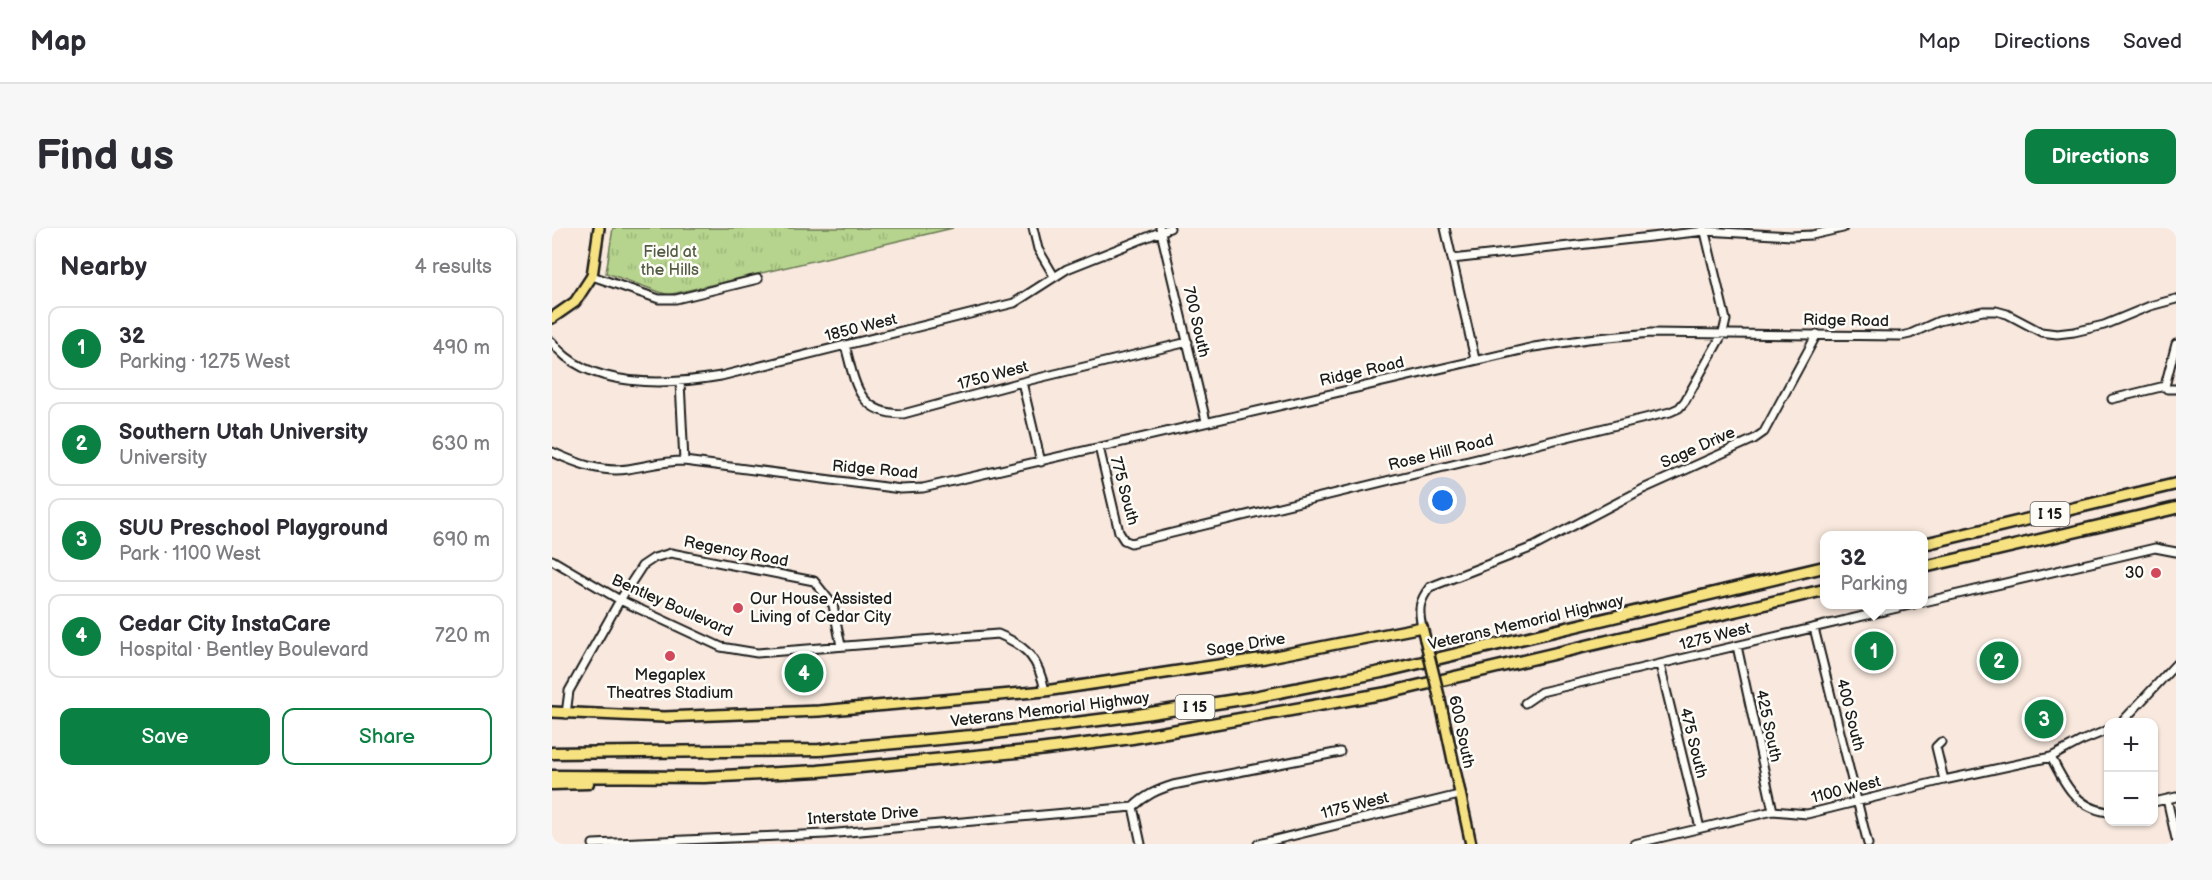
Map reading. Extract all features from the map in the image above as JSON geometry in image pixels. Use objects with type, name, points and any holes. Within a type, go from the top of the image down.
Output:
[{"type":"highway","name":"I 15","points":[[1928,543],[2176,484]]},
{"type":"highway","name":"I 15","points":[[1928,566],[2176,508]]},
{"type":"highway","name":"Veterans Memorial Highway","points":[[552,753],[819,750],[971,736],[1120,718],[1249,698],[1381,672],[1820,568]]},
{"type":"highway","name":"I 15","points":[[552,776],[704,777],[829,771],[1014,753],[1132,738],[1387,693],[1820,591]]},
{"type":"highway","points":[[552,745],[619,752]]},
{"type":"highway","points":[[552,784],[691,781],[704,777]]},
{"type":"main road","points":[[552,318],[575,302],[592,276],[599,228]]},
{"type":"main road","name":"600 South","points":[[1422,627],[1471,844]]},
{"type":"main road","name":"Sage Drive","points":[[552,712],[664,717],[819,711],[1045,691],[1266,658],[1422,627]]},
{"type":"street","points":[[1033,228],[1038,249],[1054,276]]},
{"type":"street","name":"1850 West","points":[[552,342],[568,360],[583,368],[628,380],[680,382],[721,376],[1014,303],[1067,269],[1161,229],[1170,228]]},
{"type":"street","points":[[1444,228],[1475,359]]},
{"type":"street","points":[[1452,259],[1704,230],[1791,236],[1812,235],[1843,228]]},
{"type":"street","name":"700 South","points":[[1161,229],[1206,422]]},
{"type":"street","points":[[1704,230],[1726,320],[1723,333]]},
{"type":"street","points":[[592,276],[659,298],[676,299],[758,279]]},
{"type":"street","name":"Ridge Road","points":[[552,452],[593,468],[608,470],[684,461],[901,489],[948,484],[1534,347],[1650,333],[1901,336],[1939,321],[1996,310],[2041,332],[2057,334],[2111,322],[2150,306],[2176,299]]},
{"type":"street","name":"Rose Hill Road","points":[[1124,540],[1131,543],[1670,412],[1679,408],[1685,401],[1723,333]]},
{"type":"street","name":"Sage Drive","points":[[1422,627],[1418,609],[1422,597],[1430,587],[1533,547],[1643,489],[1754,439],[1764,432],[1817,334]]},
{"type":"street","name":"1750 West","points":[[845,345],[860,393],[867,403],[890,414],[903,414],[1022,382],[1188,342]]},
{"type":"street","points":[[2165,386],[2176,344]]},
{"type":"street","points":[[680,382],[684,461]]},
{"type":"street","points":[[1022,382],[1041,462]]},
{"type":"street","points":[[2112,399],[2165,386],[2167,389],[2176,389]]},
{"type":"street","name":"775 South","points":[[1099,447],[1119,532],[1124,540]]},
{"type":"street","points":[[1928,601],[2155,548],[2176,552]]},
{"type":"street","name":"Regency Road","points":[[566,714],[569,691],[620,600],[642,566],[654,558],[671,553],[814,581],[833,604],[841,646]]},
{"type":"street","name":"Bentley Boulevard","points":[[552,560],[620,600],[721,647],[757,653],[998,634],[1016,641],[1033,659],[1041,674],[1045,691]]},
{"type":"street","name":"1275 West","points":[[1525,703],[1541,692],[1893,609]]},
{"type":"street","name":"400 South","points":[[1814,628],[1868,844]]},
{"type":"street","name":"425 South","points":[[1737,646],[1773,812]]},
{"type":"street","name":"475 South","points":[[1660,664],[1700,828]]},
{"type":"street","points":[[2127,718],[2176,664]]},
{"type":"street","name":"1100 West","points":[[1634,844],[1654,842],[1700,828],[1773,812],[1807,814],[1944,780],[2051,757],[2080,741],[2104,732]]},
{"type":"street","points":[[1941,742],[1936,747],[1944,780]]},
{"type":"street","points":[[1141,844],[1133,807],[1155,791],[1173,785],[1340,752]]},
{"type":"street","points":[[2051,757],[2062,780],[2076,798],[2097,811],[2104,812]]},
{"type":"street","name":"1175 West","points":[[1258,844],[1459,795]]},
{"type":"street","points":[[2158,801],[2176,797]]},
{"type":"street","points":[[2167,799],[2176,839]]},
{"type":"street","name":"Interstate Drive","points":[[593,844],[742,841],[1133,807]]},
{"type":"street","points":[[826,834],[827,844]]},
{"type":"green space","name":"Field at the Hills","points":[[613,228],[953,228],[668,295],[606,273]]},
{"type":"green space","points":[[2053,702],[2060,713],[2041,725],[2031,711],[2037,712]]},
{"type":"place","name":"30","points":[[2156,573]]},
{"type":"place","name":"Our House Assisted Living of Cedar City","points":[[738,608]]},
{"type":"place","name":"32","points":[[1874,651]]},
{"type":"place","name":"Megaplex Theatres Stadium","points":[[670,656]]},
{"type":"place","name":"Southern Utah University","points":[[1999,661]]},
{"type":"place","name":"Cedar City InstaCare","points":[[804,673]]},
{"type":"place","name":"SUU Preschool Playground","points":[[2044,719]]}]
